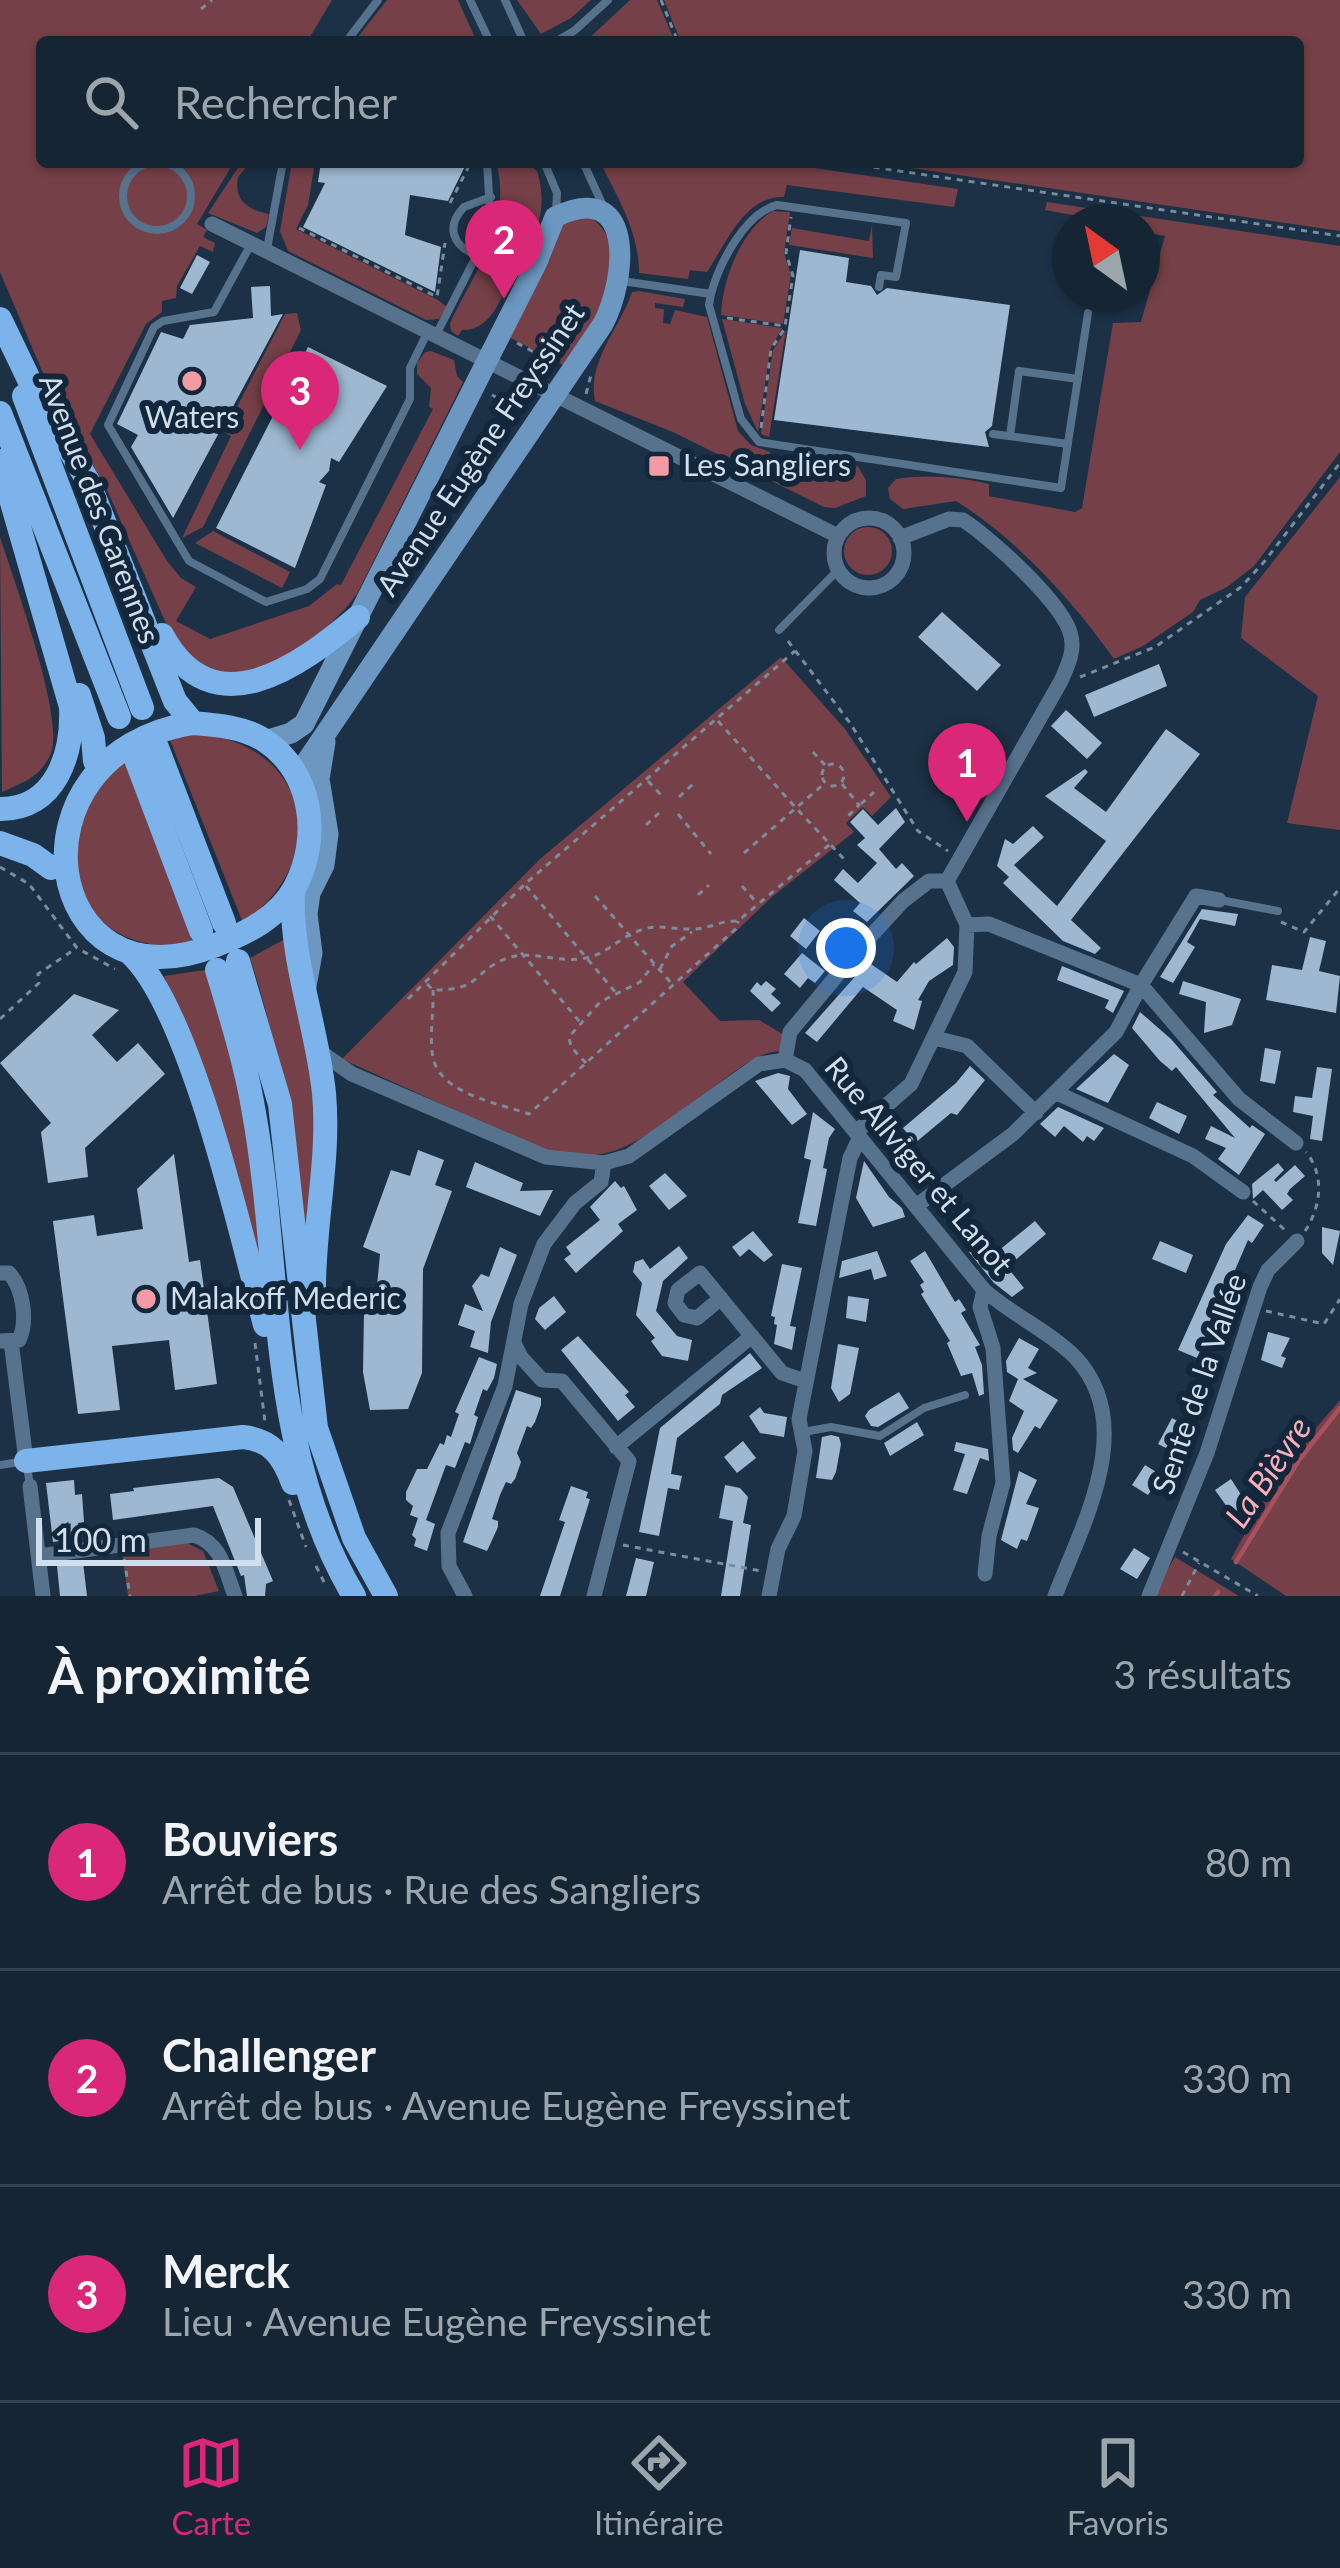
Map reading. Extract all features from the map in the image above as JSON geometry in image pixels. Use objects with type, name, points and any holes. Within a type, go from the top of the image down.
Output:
[{"type":"main road","points":[[0,319],[34,390],[88,481],[175,701],[194,724]]},
{"type":"main road","name":"Avenue des Garennes","points":[[0,331],[130,712],[0,413]]},
{"type":"main road","points":[[0,461],[71,706],[73,738],[58,777],[45,793],[30,803],[0,809]]},
{"type":"main road","points":[[33,575],[82,703],[95,761]]},
{"type":"main road","points":[[135,593],[184,667],[200,677],[231,684],[272,676],[316,652],[358,617]]},
{"type":"main road","points":[[0,820],[28,818],[57,805],[95,761],[140,736],[194,724],[232,728],[265,741],[299,781],[309,807],[308,860],[293,892],[245,934],[198,953],[166,958],[130,953],[87,930],[67,908],[51,868],[49,835],[57,805]]},
{"type":"main road","points":[[145,750],[213,927]]},
{"type":"main road","points":[[0,843],[33,855],[51,868]]},
{"type":"main road","points":[[293,892],[292,921],[319,1051],[326,1147],[314,1259],[312,1374]]},
{"type":"main road","points":[[130,953],[150,977],[189,1062],[306,1490],[354,1596]]},
{"type":"main road","points":[[285,1403],[255,1114],[228,966],[280,1104],[316,1428],[354,1538],[386,1596]]},
{"type":"main road","points":[[28,1474],[243,1437],[273,1447],[292,1483],[306,1490]]},
{"type":"street","points":[[555,217],[580,207],[607,214],[618,242],[620,280]]},
{"type":"street","name":"Avenue Eugène Freyssinet","points":[[265,741],[304,724],[537,262],[555,217]]},
{"type":"street","points":[[212,224],[838,536]]},
{"type":"street","name":"Avenue Eugène Freyssinet","points":[[299,781],[305,764],[556,398],[603,323],[620,280]]},
{"type":"street","points":[[864,519],[885,523],[900,538],[903,561],[890,581],[856,586],[838,570],[834,553],[845,528],[864,519]]},
{"type":"street","points":[[900,538],[950,519],[975,528],[1058,609],[1071,635],[1071,657],[1060,681],[947,881]]},
{"type":"street","points":[[306,987],[312,953],[307,914],[310,893],[324,865],[328,834],[320,756],[331,727]]},
{"type":"street","points":[[785,1060],[790,1032],[858,950],[929,881],[947,881]]},
{"type":"street","points":[[769,1596],[778,1549],[794,1516],[805,1451],[799,1419],[850,1158],[858,1135],[910,1084],[965,972],[967,925],[947,881]]},
{"type":"street","points":[[916,1206],[1057,1093],[1117,1032],[1196,896],[1219,900]]},
{"type":"street","points":[[967,925],[989,924],[1141,985],[1238,1100],[1296,1143]]},
{"type":"street","points":[[935,1038],[967,1046],[1036,1113]]},
{"type":"street","points":[[319,1051],[352,1073],[547,1156],[604,1163],[601,1182],[575,1203],[544,1244],[521,1304],[505,1385],[448,1533],[448,1566],[465,1596]]},
{"type":"street","name":"Rue Allviger et Lanot","points":[[604,1163],[629,1156],[652,1142],[759,1064],[785,1060],[805,1070],[985,1290],[1074,1356],[1092,1382],[1105,1430],[1101,1468],[1055,1596]]},
{"type":"street","points":[[324,1097],[331,1085],[352,1073]]},
{"type":"street","points":[[1057,1093],[1193,1156],[1243,1192]]},
{"type":"street","name":"Sente de la Vallée","points":[[1150,1596],[1207,1453],[1268,1270],[1297,1241]]},
{"type":"street","points":[[0,1264],[1,1273],[18,1282],[25,1328],[19,1340],[6,1341],[43,1596]]},
{"type":"street","points":[[985,1290],[980,1307],[993,1348],[1003,1484],[985,1574]]},
{"type":"street","points":[[721,1298],[782,1373],[805,1382]]},
{"type":"street","points":[[616,1447],[752,1336]]},
{"type":"street","points":[[513,1340],[542,1380],[562,1381],[628,1461],[594,1596]]},
{"type":"street","points":[[39,1556],[194,1535],[219,1551],[235,1596]]},
{"type":"lane","points":[[351,36],[378,0]]},
{"type":"lane","points":[[470,0],[487,36]]},
{"type":"lane","points":[[505,0],[521,36]]},
{"type":"lane","points":[[565,36],[608,0]]},
{"type":"lane","points":[[141,168],[126,181],[124,207],[141,227],[167,229],[187,212],[189,186],[174,168]]},
{"type":"lane","points":[[281,168],[259,247],[218,308],[154,327],[108,425],[185,557],[266,602],[308,590],[320,579],[410,399],[410,368],[491,227],[488,168]]},
{"type":"lane","points":[[547,168],[557,193],[555,217]]},
{"type":"lane","points":[[586,168],[607,214]]},
{"type":"lane","points":[[476,255],[461,249],[448,225],[464,207],[491,197]]},
{"type":"lane","points":[[879,287],[881,275],[896,277],[906,223],[771,206],[752,220],[717,274],[711,294],[741,419],[759,442],[1061,488],[1088,313]]},
{"type":"lane","points":[[187,212],[212,224]]},
{"type":"lane","points":[[620,280],[711,294]]},
{"type":"lane","points":[[1010,436],[1019,371],[1078,379]]},
{"type":"lane","points":[[993,434],[1068,444]]},
{"type":"lane","points":[[779,631],[838,570]]},
{"type":"lane","points":[[1219,900],[1277,911]]},
{"type":"lane","points":[[802,1432],[831,1427],[880,1436],[924,1408],[965,1396]]},
{"type":"lane","points":[[0,1465],[28,1474]]},
{"type":"path","points":[[201,9],[212,0]]},
{"type":"path","points":[[661,0],[676,36]]},
{"type":"path","points":[[299,228],[437,297],[451,202],[467,168]]},
{"type":"path","points":[[879,168],[1340,236]]},
{"type":"path","points":[[759,442],[771,349],[790,307],[793,276],[786,254],[792,208]]},
{"type":"path","points":[[713,316],[785,326]]},
{"type":"path","points":[[1060,681],[1087,676],[1155,647],[1241,587],[1340,463]]},
{"type":"path","points":[[779,631],[850,723],[918,831],[959,859]]},
{"type":"path","points":[[408,999],[524,884],[795,651]]},
{"type":"path","points":[[717,720],[844,859]]},
{"type":"path","points":[[813,752],[826,767]]},
{"type":"path","points":[[849,761],[842,768],[841,783],[860,805]]},
{"type":"path","points":[[841,783],[831,786],[822,776],[832,764],[842,768]]},
{"type":"path","points":[[647,779],[661,795]]},
{"type":"path","points":[[744,854],[825,782]]},
{"type":"path","points":[[679,796],[693,784]]},
{"type":"path","points":[[844,820],[874,792]]},
{"type":"path","points":[[646,825],[659,812]]},
{"type":"path","points":[[678,814],[711,854]]},
{"type":"path","points":[[660,970],[672,946],[721,920],[738,921],[829,845]]},
{"type":"path","points":[[0,867],[29,884],[77,948],[140,979],[150,977]]},
{"type":"path","points":[[524,884],[617,995]]},
{"type":"path","points":[[698,895],[709,885]]},
{"type":"path","points":[[742,886],[758,904]]},
{"type":"path","points":[[1277,911],[1277,920],[1304,932],[1340,888]]},
{"type":"path","points":[[595,896],[673,986]]},
{"type":"path","points":[[490,916],[581,1023]]},
{"type":"path","points":[[434,990],[434,1064],[446,1080],[529,1114],[738,927],[738,921]]},
{"type":"path","points":[[425,982],[434,990],[462,989],[501,961],[523,954],[558,962],[611,950],[629,935],[670,925],[695,930]]},
{"type":"path","points":[[0,1019],[39,983],[38,974],[77,948]]},
{"type":"path","points":[[586,1063],[568,1042],[581,1023],[600,1002],[640,982],[654,964]]},
{"type":"path","points":[[1243,1192],[1297,1241],[1317,1206],[1319,1176],[1309,1154],[1296,1143]]},
{"type":"path","points":[[1252,1309],[1324,1324],[1340,1299]]},
{"type":"path","points":[[609,1543],[773,1574]]},
{"type":"path","points":[[122,1545],[130,1596]]},
{"type":"path","points":[[1171,1545],[1258,1596]]},
{"type":"path","points":[[1182,1596],[1200,1562]]},
{"type":"path","points":[[1241,1587],[1241,1596]]},
{"type":"shaded area","points":[[0,0],[332,0],[311,36],[36,36],[36,168],[230,168],[197,224],[207,230],[203,237],[215,243],[213,252],[200,246],[177,286],[176,298],[162,301],[162,312],[146,324],[90,434],[167,561],[196,587],[176,621],[210,639],[309,606],[341,585],[433,409],[429,407],[431,388],[417,374],[417,363],[431,351],[454,360],[463,382],[357,594],[316,638],[263,671],[216,677],[175,644],[108,492],[54,399],[0,272]]},
{"type":"shaded area","points":[[387,0],[458,0],[474,36],[359,36]]},
{"type":"shaded area","points":[[517,0],[591,0],[571,18],[541,34]]},
{"type":"shaded area","points":[[630,0],[657,0],[672,36],[591,36]]},
{"type":"shaded area","points":[[664,0],[1340,0],[1340,231],[912,168],[1304,168],[1304,36],[679,36]]},
{"type":"shaded area","points":[[238,168],[246,168],[238,177],[240,198],[269,214],[266,227],[257,233],[208,213]]},
{"type":"shaded area","points":[[291,168],[314,168],[308,205],[296,229],[447,307],[439,319],[426,320],[288,251],[280,231]]},
{"type":"shaded area","points":[[497,168],[537,171],[538,225],[518,274],[513,273],[494,311],[481,325],[462,330],[458,336],[450,323],[489,246],[500,205]]},
{"type":"shaded area","points":[[603,168],[814,168],[958,189],[954,207],[787,185],[784,197],[770,198],[748,212],[707,272],[690,270],[688,279],[639,273],[631,229]]},
{"type":"shaded area","points":[[773,211],[790,212],[784,253],[791,275],[783,324],[721,315],[735,257],[752,230]]},
{"type":"shaded area","points":[[587,215],[604,230],[612,249],[612,268],[599,310],[565,366],[507,336],[563,224]]},
{"type":"shaded area","points":[[1160,219],[1340,246],[1340,452],[1254,566],[1200,600],[1193,612],[1143,646],[1114,659],[1042,572],[978,516],[956,501],[903,509],[890,499],[888,488],[896,479],[954,478],[989,484],[989,496],[1075,512],[1082,508],[1113,323],[1141,322],[1144,312],[1160,312],[1160,254],[1165,236],[1160,235]]},
{"type":"shaded area","points":[[872,225],[873,258],[789,245],[792,228],[869,241]]},
{"type":"shaded area","points":[[632,292],[685,299],[683,307],[655,303],[655,308],[664,309],[663,323],[670,324],[675,310],[707,317],[738,431],[751,445],[770,452],[769,465],[852,477],[857,465],[866,480],[866,496],[835,508],[824,507],[673,432],[595,401],[600,358]]},
{"type":"shaded area","points":[[297,313],[301,330],[203,527],[182,538],[231,436],[224,432],[285,314]]},
{"type":"shaded area","points":[[722,319],[782,328],[770,350],[758,432],[745,404]]},
{"type":"shaded area","points":[[786,330],[769,437],[761,434],[773,350]]},
{"type":"shaded area","points":[[1340,477],[1340,830],[1287,823],[1318,696],[1241,638],[1245,597]]},
{"type":"shaded area","points":[[868,527],[885,534],[892,551],[885,568],[868,575],[851,568],[844,551],[851,534]]},
{"type":"shaded area","points":[[213,531],[290,572],[282,588],[195,543]]},
{"type":"shaded area","points":[[0,537],[36,647],[53,735],[51,753],[42,768],[2,792]]},
{"type":"shaded area","points":[[781,657],[845,729],[891,797],[872,816],[863,807],[846,823],[854,832],[773,896],[683,982],[720,1021],[759,1020],[784,1035],[781,1051],[748,1062],[638,1140],[585,1156],[550,1153],[342,1059],[540,859]]},
{"type":"shaded area","points":[[198,733],[236,743],[266,760],[286,782],[297,809],[298,838],[290,868],[272,897],[243,923],[170,740]]},
{"type":"shaded area","points":[[122,755],[193,943],[158,945],[127,937],[98,920],[68,885],[60,849]]},
{"type":"shaded area","points":[[285,939],[317,1113],[306,1248],[279,1067],[250,958]]},
{"type":"shaded area","points":[[205,970],[245,1107],[263,1280],[164,976]]},
{"type":"shaded area","points":[[1340,1400],[1340,1596],[1286,1596],[1231,1559],[1279,1471]]},
{"type":"shaded area","points":[[187,1543],[203,1551],[219,1591],[195,1596],[128,1596],[122,1552]]},
{"type":"shaded area","points":[[1175,1557],[1239,1596],[1152,1596]]},
{"type":"building","points":[[320,168],[464,168],[448,201],[410,195],[405,235],[441,247],[435,292],[303,227],[325,183],[318,182]]},
{"type":"building","points":[[800,250],[849,258],[846,282],[871,286],[877,295],[887,288],[1010,305],[992,426],[985,432],[989,447],[774,420]]},
{"type":"building","points":[[197,255],[210,262],[192,294],[180,288]]},
{"type":"building","name":"Waters","points":[[270,286],[271,316],[283,314],[173,518],[131,447],[138,435],[117,424],[161,332],[183,339],[190,325],[253,318],[251,287]]},
{"type":"building","points":[[308,347],[387,386],[339,462],[331,458],[329,471],[319,482],[326,485],[295,568],[216,528]]},
{"type":"building","points":[[942,612],[1001,665],[977,691],[918,637]]},
{"type":"building","points":[[1159,664],[1167,686],[1094,717],[1085,695]]},
{"type":"building","points":[[1066,710],[1102,743],[1087,759],[1051,726]]},
{"type":"building","points":[[1166,729],[1200,754],[1071,920],[1101,948],[1095,954],[1063,941],[1003,883],[1009,877],[997,866],[1005,839],[1013,844],[1033,826],[1044,837],[1014,865],[1057,906],[1106,841],[1045,796],[1085,769],[1088,772],[1074,788],[1106,812]]},
{"type":"building","points":[[896,808],[905,822],[879,849],[896,869],[902,863],[914,876],[867,922],[853,911],[860,903],[834,880],[843,869],[858,883],[877,863],[857,845],[865,838],[850,822],[863,809],[878,825]]},
{"type":"building","points":[[1202,909],[1238,914],[1235,926],[1200,919],[1187,942],[1195,947],[1173,983],[1160,977]]},
{"type":"building","points":[[804,918],[820,931],[806,949],[790,936]]},
{"type":"building","points":[[1310,937],[1326,941],[1319,971],[1340,976],[1336,1013],[1266,1000],[1272,965],[1302,970]]},
{"type":"building","points":[[947,938],[954,947],[953,965],[929,981],[918,1000],[922,1001],[914,1030],[893,1021],[897,1010],[863,987],[817,1042],[805,1033],[868,962],[897,982],[914,962]]},
{"type":"building","points":[[802,953],[825,971],[815,983],[808,978],[800,988],[784,974]]},
{"type":"building","points":[[1062,966],[1124,991],[1113,1013],[1105,1008],[1109,1000],[1057,980]]},
{"type":"building","points":[[766,981],[776,989],[771,994],[781,1003],[772,1012],[750,991],[757,982],[761,986]]},
{"type":"building","points":[[1183,981],[1241,999],[1232,1025],[1204,1033],[1206,1002],[1179,994]]},
{"type":"building","points":[[74,994],[119,1010],[92,1035],[117,1062],[138,1043],[165,1074],[85,1148],[88,1177],[48,1183],[41,1132],[51,1123],[0,1063]]},
{"type":"building","points":[[1140,1012],[1171,1039],[1217,1092],[1213,1095],[1250,1128],[1265,1134],[1239,1175],[1218,1159],[1226,1148],[1205,1139],[1211,1126],[1235,1138],[1176,1067],[1172,1071],[1160,1061],[1132,1028]]},
{"type":"building","points":[[1265,1048],[1281,1051],[1275,1084],[1260,1081]]},
{"type":"building","points":[[1114,1054],[1129,1065],[1108,1103],[1076,1089]]},
{"type":"building","points":[[970,1066],[985,1080],[957,1115],[951,1113],[915,1143],[903,1128]]},
{"type":"building","points":[[1317,1067],[1332,1069],[1322,1141],[1310,1139],[1313,1116],[1293,1112],[1295,1096],[1312,1098]]},
{"type":"building","points":[[778,1073],[790,1076],[788,1089],[807,1114],[792,1125],[755,1081]]},
{"type":"building","points":[[1157,1102],[1187,1116],[1179,1134],[1149,1118]]},
{"type":"building","points":[[1058,1107],[1104,1128],[1094,1141],[1087,1136],[1083,1142],[1064,1126],[1055,1137],[1040,1124]]},
{"type":"building","points":[[813,1112],[835,1129],[823,1168],[827,1169],[816,1226],[798,1223],[811,1160],[804,1158]]},
{"type":"building","points":[[418,1150],[444,1160],[435,1185],[452,1191],[423,1269],[422,1373],[408,1409],[370,1410],[363,1372],[364,1312],[376,1297],[380,1254],[363,1247],[391,1170],[410,1176]]},
{"type":"building","name":"Malakoff Mederic","points":[[174,1154],[189,1262],[200,1260],[217,1384],[175,1390],[169,1340],[112,1346],[120,1410],[78,1414],[53,1221],[94,1215],[97,1236],[143,1229],[137,1189]]},
{"type":"building","points":[[864,1161],[905,1217],[873,1227],[856,1198]]},
{"type":"building","points":[[475,1162],[523,1183],[520,1191],[553,1190],[540,1216],[466,1187]]},
{"type":"building","points":[[1278,1163],[1284,1170],[1276,1182],[1295,1165],[1305,1176],[1290,1189],[1287,1194],[1293,1200],[1282,1210],[1263,1190],[1253,1199],[1252,1184]]},
{"type":"building","points":[[665,1173],[687,1196],[669,1210],[649,1186]]},
{"type":"building","points":[[615,1181],[624,1186],[637,1210],[618,1224],[623,1231],[576,1273],[564,1259],[571,1254],[566,1247],[600,1220],[590,1207]]},
{"type":"building","points":[[1248,1215],[1264,1225],[1252,1243],[1248,1240],[1197,1358],[1178,1350],[1226,1244]]},
{"type":"building","points":[[1035,1221],[1046,1234],[1007,1267],[1024,1288],[1012,1297],[969,1252],[979,1243],[992,1256]]},
{"type":"building","points":[[1322,1227],[1340,1231],[1333,1265],[1322,1253]]},
{"type":"building","points":[[753,1231],[773,1255],[764,1262],[749,1249],[740,1257],[732,1247]]},
{"type":"building","points":[[1160,1241],[1193,1255],[1186,1273],[1152,1259]]},
{"type":"building","points":[[679,1246],[688,1258],[663,1281],[656,1311],[677,1336],[692,1340],[688,1361],[662,1356],[651,1341],[655,1338],[636,1315],[642,1283],[633,1272],[635,1262],[643,1259],[650,1269]]},
{"type":"building","points":[[500,1247],[517,1255],[491,1322],[488,1353],[470,1347],[475,1331],[458,1325],[465,1304],[483,1311],[472,1286],[481,1274],[489,1277]]},
{"type":"building","points":[[877,1251],[887,1276],[874,1280],[871,1269],[839,1278],[842,1261]]},
{"type":"building","points":[[925,1251],[955,1302],[959,1299],[966,1310],[961,1313],[980,1345],[975,1347],[984,1394],[979,1396],[972,1373],[961,1376],[950,1341],[921,1294],[924,1282],[910,1261]]},
{"type":"building","points":[[782,1264],[802,1268],[790,1326],[796,1327],[792,1350],[774,1344],[777,1325],[771,1316]]},
{"type":"building","points":[[554,1296],[566,1312],[545,1330],[535,1319],[539,1308]]},
{"type":"building","points":[[848,1296],[869,1299],[866,1322],[846,1318]]},
{"type":"building","points":[[1268,1332],[1290,1338],[1281,1356],[1286,1358],[1282,1368],[1261,1360]]},
{"type":"building","points":[[578,1336],[629,1392],[625,1395],[635,1407],[618,1421],[561,1350]]},
{"type":"building","points":[[1019,1338],[1039,1349],[1028,1368],[1037,1373],[1023,1379],[1058,1400],[1018,1453],[1012,1438],[1024,1411],[1009,1401],[1018,1379],[1007,1372],[1006,1361]]},
{"type":"building","points":[[838,1344],[859,1348],[850,1394],[839,1402],[831,1388]]},
{"type":"building","points":[[750,1353],[762,1368],[722,1395],[720,1404],[677,1438],[671,1474],[682,1476],[679,1490],[668,1488],[659,1536],[639,1532],[660,1428]]},
{"type":"building","points":[[479,1357],[497,1364],[494,1378],[487,1391],[483,1389],[470,1444],[465,1442],[455,1468],[446,1465],[426,1520],[435,1524],[427,1551],[414,1546],[418,1518],[410,1515],[413,1506],[406,1492],[417,1469],[427,1469],[440,1443],[444,1445],[447,1435],[451,1437],[459,1414],[455,1412]]},
{"type":"building","points":[[516,1390],[541,1398],[541,1405],[517,1453],[521,1462],[515,1479],[506,1482],[500,1495],[492,1519],[498,1527],[487,1551],[463,1542]]},
{"type":"building","points":[[899,1392],[909,1408],[878,1427],[871,1426],[865,1416],[869,1410]]},
{"type":"building","points":[[760,1407],[764,1413],[787,1417],[784,1437],[760,1433],[749,1416]]},
{"type":"building","points":[[1172,1418],[1190,1428],[1176,1453],[1158,1444]]},
{"type":"building","points":[[917,1422],[924,1435],[890,1456],[884,1443]]},
{"type":"building","points":[[822,1437],[839,1437],[841,1444],[836,1472],[832,1480],[816,1478]]},
{"type":"building","points":[[743,1441],[756,1458],[737,1473],[724,1457]]},
{"type":"building","points":[[956,1442],[988,1449],[989,1461],[980,1458],[967,1494],[953,1490],[965,1454],[954,1451]]},
{"type":"building","points":[[1145,1465],[1161,1475],[1148,1495],[1132,1485]]},
{"type":"building","points":[[1019,1471],[1037,1480],[1026,1504],[1039,1508],[1027,1541],[1021,1539],[1017,1549],[1001,1540]]},
{"type":"building","points":[[219,1478],[233,1487],[273,1581],[266,1584],[265,1596],[247,1596],[244,1575],[213,1506],[113,1520],[110,1494]]},
{"type":"building","points":[[1231,1479],[1247,1504],[1232,1514],[1215,1490]]},
{"type":"building","points":[[74,1480],[75,1495],[82,1494],[80,1538],[53,1542],[46,1483]]},
{"type":"building","points":[[725,1485],[740,1488],[748,1497],[743,1523],[751,1525],[740,1596],[721,1596],[733,1521],[719,1518]]},
{"type":"building","points":[[571,1486],[588,1492],[590,1499],[560,1596],[540,1596],[565,1522],[559,1520]]},
{"type":"building","points":[[1134,1548],[1150,1558],[1137,1579],[1120,1569]]},
{"type":"building","points":[[636,1558],[654,1562],[646,1596],[626,1596]]},
{"type":"building","points":[[83,1562],[87,1596],[60,1596],[57,1566]]},
{"type":"waterway","name":"La Bièvre","points":[[1236,1562],[1299,1460],[1340,1408]]},
{"type":"waterway","name":"La Bièvre","points":[[1215,1596],[1218,1592]]},
{"type":"place","name":"Challenger","points":[[504,299]]},
{"type":"place","name":"Waters","points":[[192,381]]},
{"type":"place","name":"Merck","points":[[300,450]]},
{"type":"place","name":"Les Sangliers","points":[[659,466]]},
{"type":"place","name":"Bouviers","points":[[967,822]]},
{"type":"place","name":"Malakoff Mederic","points":[[146,1299]]}]
